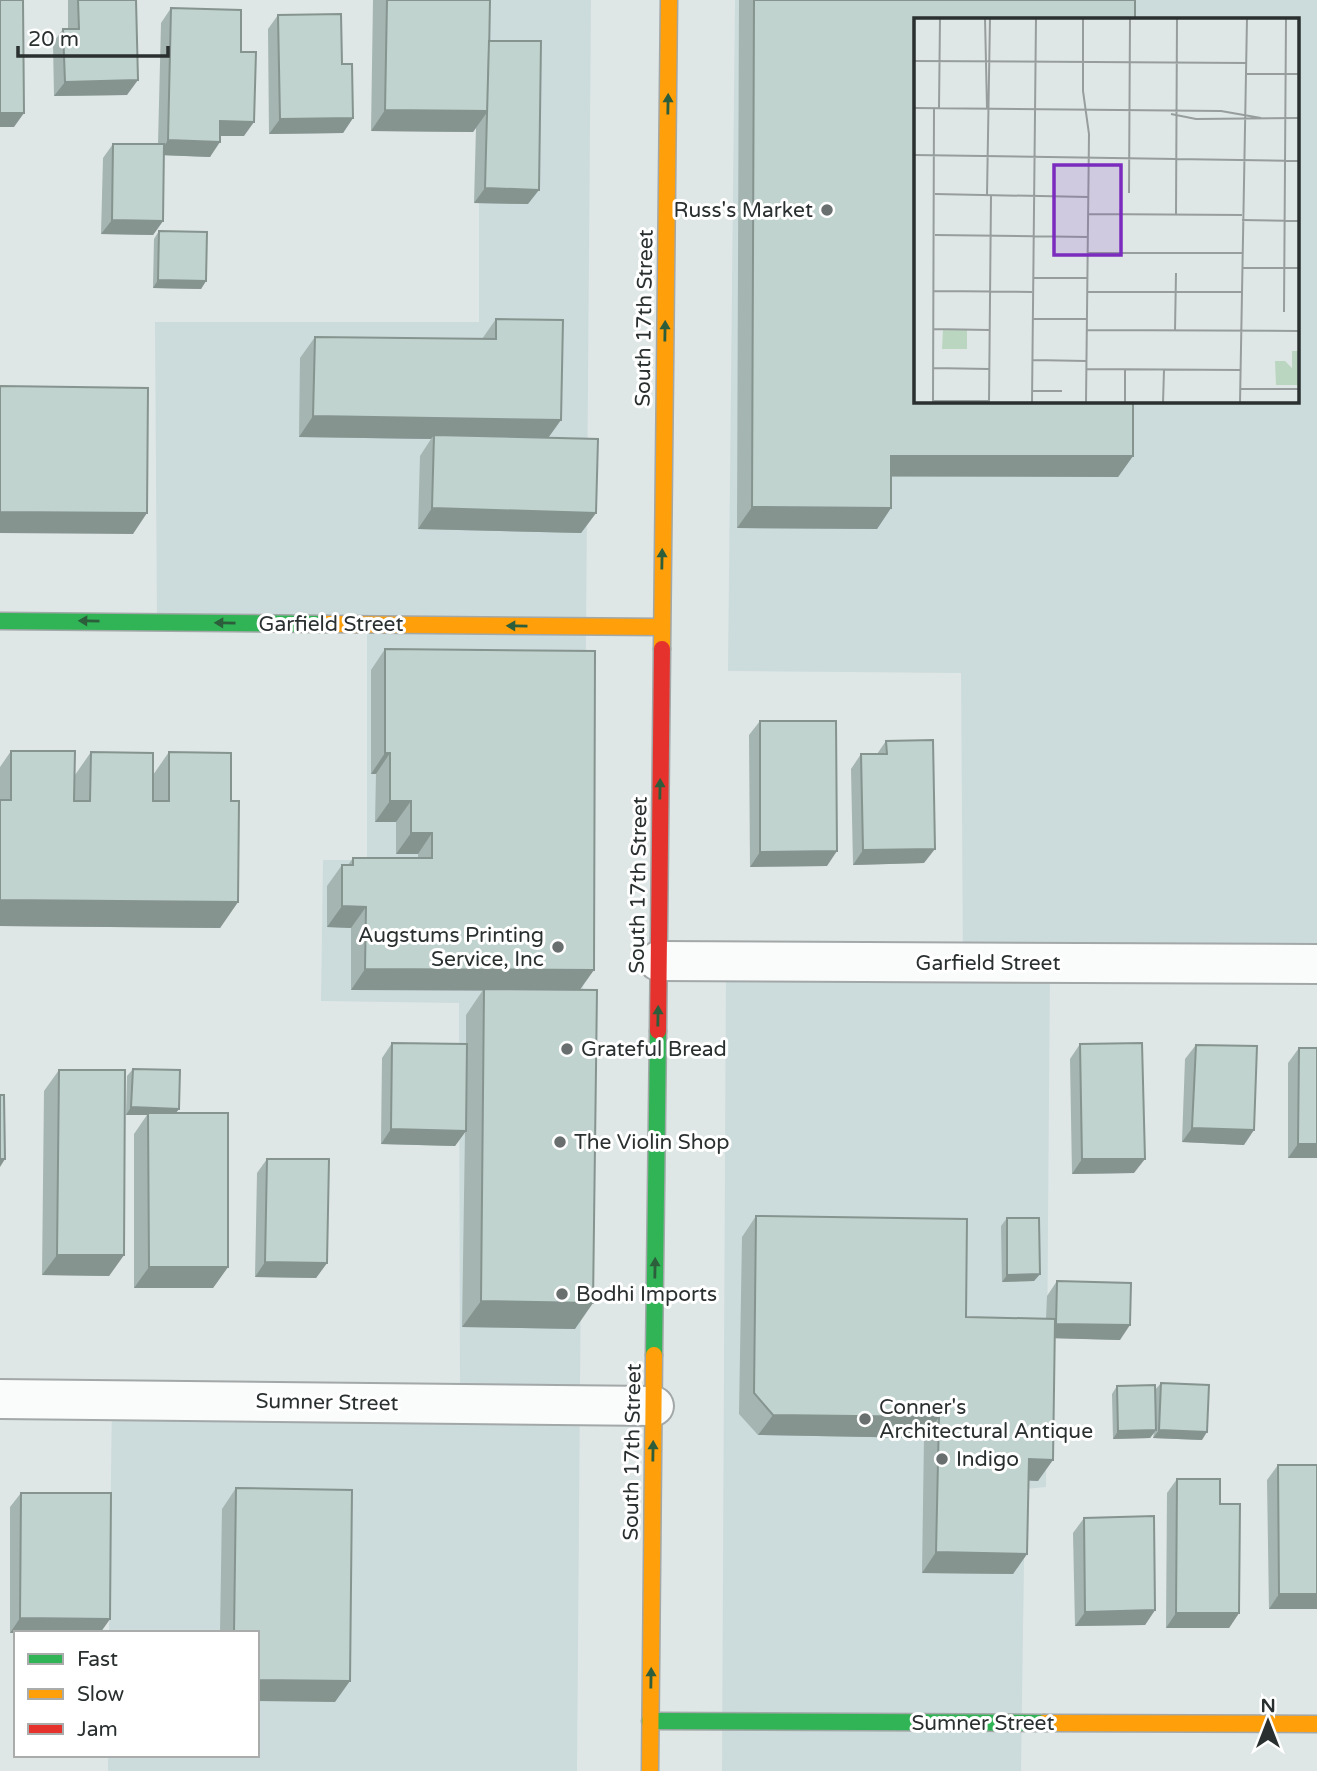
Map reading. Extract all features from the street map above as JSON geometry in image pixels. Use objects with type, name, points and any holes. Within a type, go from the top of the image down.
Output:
[{"type":"main road","name":"South 17th Street","points":[[650,1771],[669,0]]},
{"type":"main road","name":"Garfield Street","points":[[0,621],[662,627]]},
{"type":"main road","name":"Sumner Street","points":[[650,1721],[1317,1724]]},
{"type":"street","name":"Garfield Street","points":[[658,961],[1317,964]]},
{"type":"street","name":"Sumner Street","points":[[0,1399],[654,1406]]},
{"type":"shaded area","points":[[479,0],[591,0],[577,1771],[108,1771],[108,1757],[259,1757],[259,1631],[109,1631],[112,1400],[460,1403],[459,1003],[321,1001],[323,860],[367,860],[367,624],[157,622],[155,322],[479,322]]},
{"type":"shaded area","points":[[735,0],[1317,0],[1317,964],[1050,963],[1046,1487],[1025,1489],[1021,1771],[722,1771],[726,961],[963,962],[961,673],[728,671]]},
{"type":"building","points":[[0,0],[23,0],[24,113],[0,113]]},
{"type":"building","points":[[78,0],[136,0],[138,80],[65,82],[63,29],[79,29]]},
{"type":"building","points":[[387,0],[490,0],[488,111],[385,110]]},
{"type":"building","name":"Russ's Market","points":[[754,0],[1135,0],[1135,18],[914,18],[914,402],[1133,402],[1133,456],[891,456],[891,508],[752,507]]},
{"type":"building","points":[[171,8],[241,10],[241,52],[256,52],[254,122],[220,121],[220,142],[168,140]]},
{"type":"building","points":[[341,14],[342,64],[352,64],[353,118],[280,119],[278,15]]},
{"type":"building","points":[[489,41],[541,41],[539,190],[485,188]]},
{"type":"building","points":[[113,144],[164,144],[163,221],[112,220]]},
{"type":"building","points":[[159,231],[207,232],[206,281],[158,280]]},
{"type":"building","points":[[496,319],[563,320],[561,420],[313,416],[315,337],[496,339]]},
{"type":"building","points":[[0,386],[148,388],[147,513],[0,512]]},
{"type":"building","points":[[434,435],[598,439],[596,513],[432,508]]},
{"type":"building","points":[[385,649],[595,651],[594,970],[365,969],[366,907],[342,906],[342,865],[353,865],[353,858],[432,858],[432,833],[411,833],[411,801],[390,801],[390,753],[385,753]]},
{"type":"building","points":[[760,721],[836,721],[837,851],[760,852]]},
{"type":"building","points":[[933,740],[935,849],[863,850],[861,754],[887,754],[886,741]]},
{"type":"building","points":[[11,751],[75,751],[74,801],[90,801],[91,752],[153,753],[153,801],[169,801],[169,752],[231,753],[231,801],[239,801],[238,902],[0,900],[0,800],[11,800]]},
{"type":"building","points":[[484,989],[597,990],[593,1303],[481,1301]]},
{"type":"building","points":[[392,1043],[467,1044],[466,1131],[391,1129]]},
{"type":"building","points":[[1142,1043],[1145,1159],[1082,1159],[1080,1044]]},
{"type":"building","points":[[1196,1045],[1257,1046],[1254,1130],[1192,1128]]},
{"type":"building","points":[[1299,1048],[1317,1048],[1317,1144],[1298,1144]]},
{"type":"building","points":[[133,1069],[180,1070],[179,1109],[131,1107]]},
{"type":"building","points":[[59,1070],[125,1070],[124,1255],[57,1255]]},
{"type":"building","points":[[0,1095],[4,1095],[5,1159],[0,1159]]},
{"type":"building","points":[[148,1113],[228,1113],[228,1267],[149,1267]]},
{"type":"building","points":[[267,1159],[329,1159],[327,1263],[265,1262]]},
{"type":"building","points":[[756,1216],[967,1219],[966,1317],[1055,1319],[1053,1460],[1029,1459],[1027,1554],[936,1552],[939,1417],[773,1415],[754,1393]]},
{"type":"building","points":[[1007,1218],[1039,1218],[1040,1274],[1007,1275]]},
{"type":"building","points":[[1057,1281],[1131,1283],[1130,1325],[1056,1324]]},
{"type":"building","points":[[1161,1383],[1209,1385],[1207,1432],[1159,1430]]},
{"type":"building","points":[[1155,1385],[1156,1430],[1118,1431],[1117,1386]]},
{"type":"building","points":[[1278,1465],[1317,1465],[1317,1594],[1279,1594]]},
{"type":"building","points":[[1177,1479],[1220,1479],[1220,1504],[1240,1504],[1239,1613],[1176,1613]]},
{"type":"building","points":[[236,1488],[352,1490],[350,1681],[259,1680],[259,1631],[234,1631]]},
{"type":"building","points":[[21,1493],[111,1493],[110,1619],[20,1618]]},
{"type":"building","points":[[1154,1516],[1155,1610],[1085,1612],[1084,1518]]},
{"type":"traffic: fast","points":[[0,621],[326,624]]},
{"type":"traffic: fast","points":[[654,1355],[658,1031]]},
{"type":"traffic: fast","points":[[650,1721],[1044,1723]]},
{"type":"traffic: slow","points":[[662,649],[669,0]]},
{"type":"traffic: slow","points":[[326,624],[661,627]]},
{"type":"traffic: slow","points":[[650,1771],[654,1355]]},
{"type":"traffic: slow","points":[[1044,1723],[1317,1724]]},
{"type":"traffic: jam","points":[[658,1031],[662,649]]},
{"type":"place","name":"Russ's Market","points":[[827,210]]},
{"type":"place","name":"Augstums Printing Service, Inc","points":[[558,947]]},
{"type":"place","name":"Grateful Bread","points":[[567,1049]]},
{"type":"place","name":"The Violin Shop","points":[[560,1142]]},
{"type":"place","name":"Bodhi Imports","points":[[562,1294]]},
{"type":"place","name":"Conner's Architectural Antique","points":[[865,1419]]},
{"type":"place","name":"Indigo","points":[[942,1459]]}]
